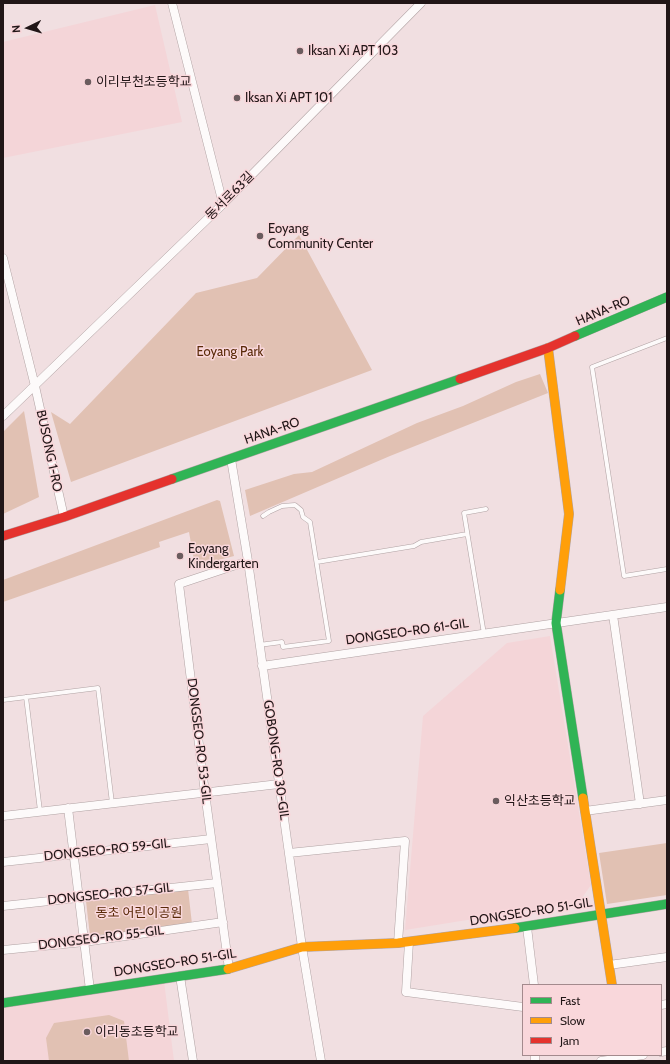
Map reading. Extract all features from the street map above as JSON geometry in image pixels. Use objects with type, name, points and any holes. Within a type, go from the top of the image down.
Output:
[{"type":"street","points":[[172,3],[223,204]]},
{"type":"street","name":"동서로63길","points":[[35,386],[223,204],[421,3]]},
{"type":"street","name":"BUSONG 1-RO","points":[[3,258],[35,386],[64,517]]},
{"type":"street","name":"HANA-RO","points":[[3,536],[64,517],[231,460],[548,348],[667,297]]},
{"type":"street","points":[[548,348],[569,514],[556,623],[612,984]]},
{"type":"street","name":"BUSONG 1-RO","points":[[3,416],[35,386]]},
{"type":"street","name":"GOBONG-RO 30-GIL","points":[[231,460],[248,561],[302,947],[321,1061]]},
{"type":"street","name":"DONGSEO-RO 53-GIL","points":[[229,969],[179,584],[248,561]]},
{"type":"street","name":"DONGSEO-RO 61-GIL","points":[[262,666],[667,607]]},
{"type":"street","points":[[613,615],[640,804]]},
{"type":"street","points":[[3,816],[279,784]]},
{"type":"street","points":[[585,811],[667,800]]},
{"type":"street","points":[[68,808],[90,990]]},
{"type":"street","name":"DONGSEO-RO 59-GIL","points":[[3,862],[211,839]]},
{"type":"street","points":[[289,853],[404,841],[398,943]]},
{"type":"street","name":"DONGSEO-RO 57-GIL","points":[[3,906],[218,883]]},
{"type":"street","name":"DONGSEO-RO 51-GIL","points":[[3,1003],[229,969],[302,947],[410,942],[527,927],[667,904]]},
{"type":"street","name":"DONGSEO-RO 55-GIL","points":[[3,950],[84,942],[223,922]]},
{"type":"street","points":[[527,927],[534,984]]},
{"type":"street","points":[[410,942],[406,992],[522,1007]]},
{"type":"street","points":[[609,965],[667,957]]},
{"type":"street","points":[[180,976],[193,1061]]},
{"type":"street","points":[[601,1061],[637,1056]]},
{"type":"lane","points":[[667,338],[592,367],[624,576],[667,569]]},
{"type":"lane","points":[[259,645],[282,642],[283,647],[329,641],[310,522],[303,517],[299,506],[295,505],[282,506],[263,516]]},
{"type":"lane","points":[[484,634],[464,513],[486,509]]},
{"type":"lane","points":[[317,562],[414,546],[421,542],[467,534]]},
{"type":"lane","points":[[3,700],[98,688],[112,803]]},
{"type":"lane","points":[[26,697],[40,811]]},
{"type":"shaded area","name":"이리부천초등학교","points":[[155,5],[182,122],[3,158],[3,42]]},
{"type":"shaded area","name":"익산초등학교","points":[[550,636],[591,885],[579,902],[405,930],[423,716],[507,643]]},
{"type":"shaded area","name":"이리동초등학교","points":[[164,981],[174,1061],[3,1061],[3,1004]]},
{"type":"green space","name":"Eoyang Park","points":[[299,235],[372,370],[71,482],[51,412],[70,424],[196,293],[257,278]]},
{"type":"green space","points":[[540,374],[548,393],[390,456],[250,516],[245,490],[294,474],[312,472],[417,423],[463,406],[516,382]]},
{"type":"green space","points":[[24,411],[39,497],[3,514],[3,432]]},
{"type":"green space","points":[[217,500],[220,501],[234,556],[195,566],[189,532],[159,542],[160,547],[3,602],[3,580]]},
{"type":"green space","points":[[667,843],[667,895],[607,904],[599,853]]},
{"type":"green space","name":"동초 어린이공원","points":[[188,889],[192,924],[90,936],[86,901]]},
{"type":"green space","points":[[109,1015],[124,1021],[129,1061],[49,1061],[46,1038],[54,1023]]},
{"type":"traffic: fast","points":[[575,336],[667,297]]},
{"type":"traffic: fast","points":[[172,479],[460,379]]},
{"type":"traffic: fast","points":[[560,590],[556,623],[583,798]]},
{"type":"traffic: fast","points":[[515,928],[667,904]]},
{"type":"traffic: fast","points":[[3,1003],[228,969]]},
{"type":"traffic: slow","points":[[548,348],[569,514],[560,590]]},
{"type":"traffic: slow","points":[[583,798],[612,984]]},
{"type":"traffic: slow","points":[[228,969],[302,947],[398,943],[515,928]]},
{"type":"traffic: jam","points":[[460,379],[548,348],[575,336]]},
{"type":"traffic: jam","points":[[3,536],[64,517],[172,479]]},
{"type":"place","name":"Iksan Xi APT 103","points":[[300,51]]},
{"type":"place","name":"이리부천초등학교","points":[[88,82]]},
{"type":"place","name":"Iksan Xi APT 101","points":[[237,98]]},
{"type":"place","name":"Eoyang Community Center","points":[[260,236]]},
{"type":"place","name":"Eoyang Kindergarten","points":[[180,556]]},
{"type":"place","name":"익산초등학교","points":[[496,801]]},
{"type":"place","name":"이리동초등학교","points":[[87,1032]]}]
